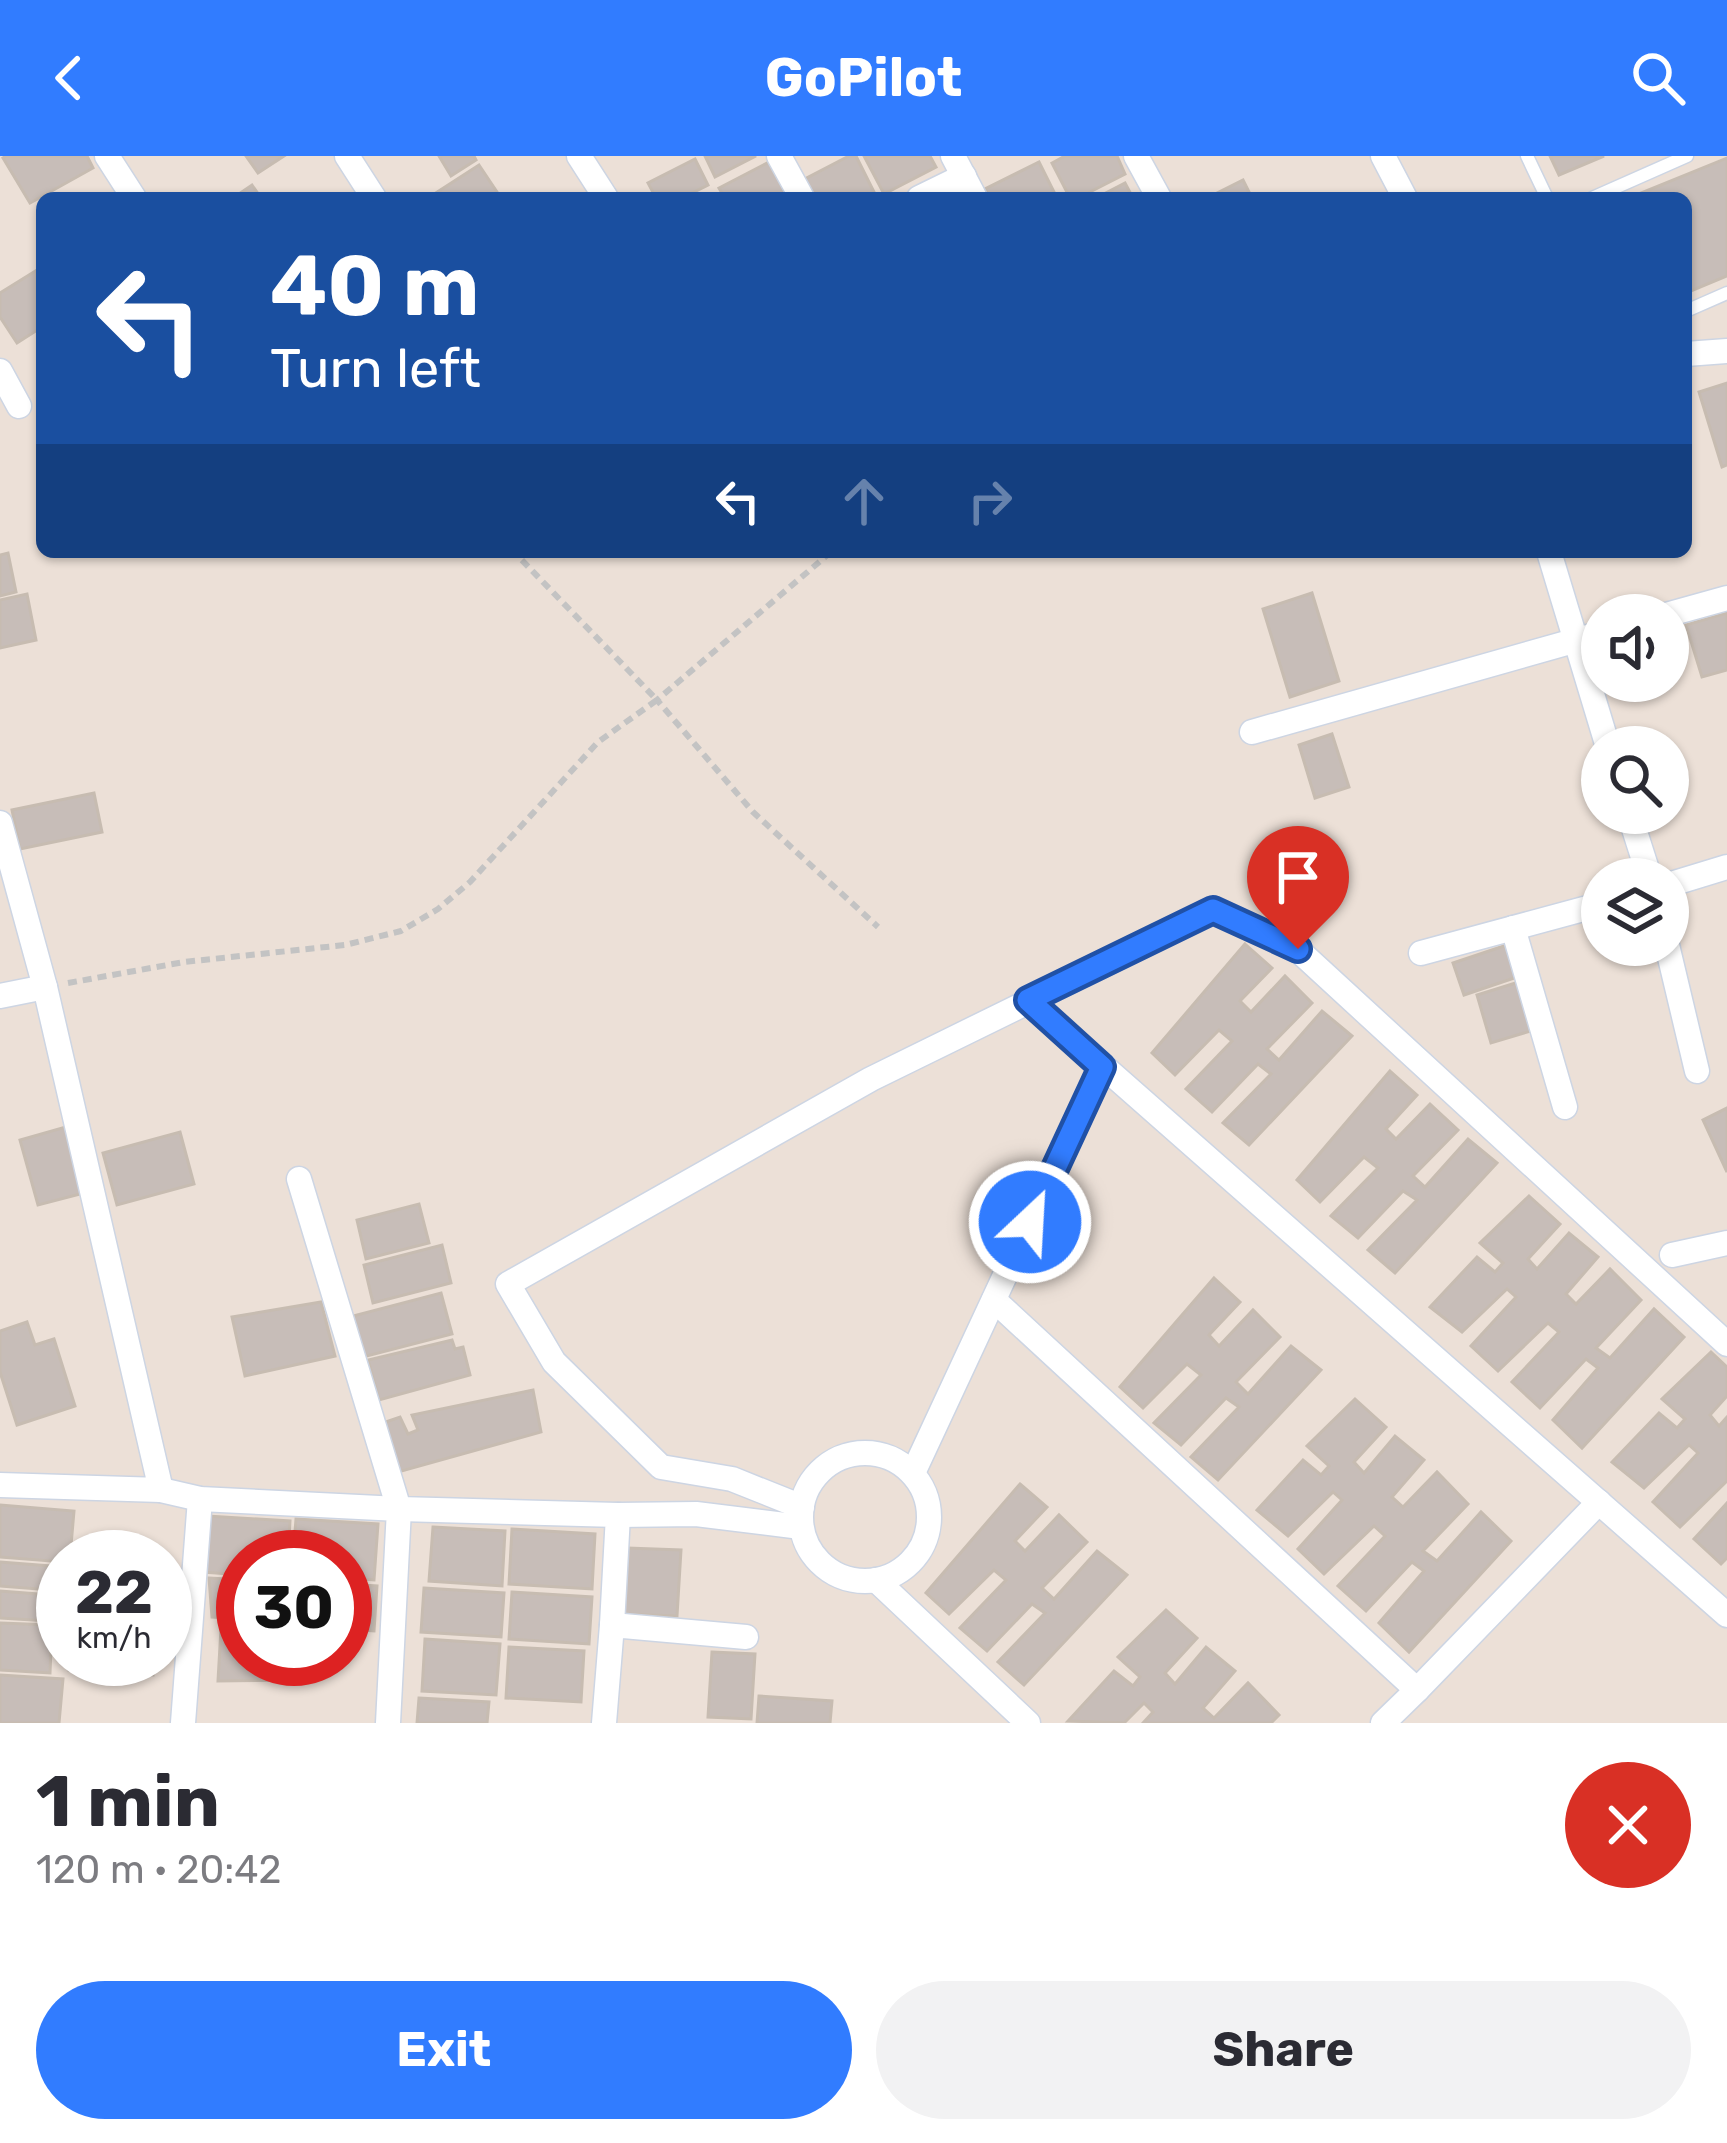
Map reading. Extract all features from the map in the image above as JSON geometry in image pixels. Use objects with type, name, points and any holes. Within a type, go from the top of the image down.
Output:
[{"type":"street","points":[[107,156],[130,192]]},
{"type":"street","points":[[347,156],[370,192]]},
{"type":"street","points":[[579,156],[602,192]]},
{"type":"street","points":[[779,156],[799,192]]},
{"type":"street","points":[[1136,156],[1156,192]]},
{"type":"street","points":[[1383,156],[1402,192]]},
{"type":"street","points":[[931,192],[964,176]]},
{"type":"street","points":[[1692,353],[1727,351]]},
{"type":"street","points":[[0,371],[20,406]]},
{"type":"street","points":[[1551,558],[1601,726]]},
{"type":"street","points":[[1689,609],[1727,598]]},
{"type":"street","points":[[1252,732],[1581,638]]},
{"type":"street","points":[[0,823],[45,987],[161,1490]]},
{"type":"street","points":[[1689,879],[1727,867]]},
{"type":"street","points":[[801,1517],[731,1478],[661,1467],[554,1362],[508,1284],[871,1079],[1213,910],[1298,949],[1727,1344]]},
{"type":"street","points":[[1421,952],[1581,910]]},
{"type":"street","points":[[1513,928],[1564,1107]]},
{"type":"street","points":[[1672,966],[1697,1071]]},
{"type":"street","points":[[0,996],[45,987]]},
{"type":"street","points":[[1028,1000],[1727,1615]]},
{"type":"street","points":[[913,1473],[1102,1067]]},
{"type":"street","points":[[299,1180],[399,1508],[388,1723]]},
{"type":"street","points":[[1672,1256],[1727,1244]]},
{"type":"street","points":[[994,1300],[1417,1690]]},
{"type":"street","points":[[878,1453],[897,1460],[924,1489],[929,1528],[911,1562],[877,1580],[836,1575],[808,1547],[801,1517],[808,1487],[837,1458],[878,1453]]},
{"type":"street","points":[[0,1485],[161,1490],[200,1498],[399,1508],[801,1517]]},
{"type":"street","points":[[183,1723],[200,1498]]},
{"type":"street","points":[[1383,1723],[1598,1502]]},
{"type":"street","points":[[604,1723],[618,1515]]},
{"type":"street","points":[[877,1580],[1028,1723]]},
{"type":"street","points":[[612,1625],[746,1637]]},
{"type":"lane","points":[[1527,156],[1543,192]]},
{"type":"lane","points":[[1606,192],[1687,156]]},
{"type":"lane","points":[[1692,308],[1727,293]]},
{"type":"path","points":[[520,558],[657,700],[753,812],[878,927]]},
{"type":"path","points":[[45,987],[184,962],[345,945],[400,931],[438,910],[470,882],[598,742],[657,700],[824,558]]},
{"type":"building","points":[[87,156],[93,168],[50,192],[36,192],[36,200],[30,203],[3,158]]},
{"type":"building","points":[[246,156],[284,156],[258,173]]},
{"type":"building","points":[[439,156],[474,156],[476,160],[451,176]]},
{"type":"building","points":[[705,156],[756,156],[715,177]]},
{"type":"building","points":[[856,156],[874,192],[809,192],[803,180]]},
{"type":"building","points":[[864,156],[930,156],[936,167],[883,192]]},
{"type":"building","points":[[1065,156],[1117,156],[1125,174],[1090,192],[1067,192],[1052,163]]},
{"type":"building","points":[[1550,156],[1604,156],[1559,175]]},
{"type":"building","points":[[1727,158],[1727,276],[1692,291],[1692,192],[1644,192]]},
{"type":"building","points":[[695,159],[708,185],[694,192],[653,192],[648,183]]},
{"type":"building","points":[[769,162],[785,192],[721,192],[719,188]]},
{"type":"building","points":[[1039,162],[1054,192],[987,192]]},
{"type":"building","points":[[479,165],[497,192],[437,192]]},
{"type":"building","points":[[1243,180],[1249,192],[1219,192]]},
{"type":"building","points":[[1125,183],[1130,192],[1108,192]]},
{"type":"building","points":[[36,271],[36,331],[17,343],[0,317],[0,293]]},
{"type":"building","points":[[1727,383],[1727,465],[1722,467],[1699,392]]},
{"type":"building","points":[[8,553],[16,592],[0,596],[0,555]]},
{"type":"building","points":[[1312,593],[1339,681],[1290,697],[1263,609]]},
{"type":"building","points":[[27,594],[36,640],[0,648],[0,600]]},
{"type":"building","points":[[1727,613],[1727,670],[1702,677],[1689,624]]},
{"type":"building","points":[[1332,734],[1349,787],[1315,798],[1299,745]]},
{"type":"building","points":[[94,793],[102,832],[20,849],[12,810]]},
{"type":"building","points":[[1513,943],[1523,975],[1464,995],[1453,963]]},
{"type":"building","points":[[1245,944],[1272,968],[1240,1001],[1251,1012],[1285,976],[1312,1003],[1267,1049],[1279,1060],[1322,1011],[1352,1036],[1249,1145],[1223,1123],[1271,1074],[1258,1064],[1212,1112],[1186,1089],[1232,1041],[1219,1030],[1175,1075],[1152,1053]]},
{"type":"building","points":[[1519,982],[1534,1030],[1491,1043],[1477,995]]},
{"type":"building","points":[[1390,1071],[1417,1095],[1386,1129],[1396,1139],[1430,1104],[1458,1130],[1413,1176],[1425,1187],[1468,1139],[1497,1163],[1395,1273],[1368,1250],[1417,1200],[1403,1191],[1358,1238],[1331,1216],[1378,1168],[1364,1157],[1320,1202],[1297,1180]]},
{"type":"building","points":[[1727,1108],[1727,1172],[1703,1120]]},
{"type":"building","points":[[69,1126],[88,1192],[38,1205],[20,1140]]},
{"type":"building","points":[[180,1132],[194,1184],[117,1205],[103,1153]]},
{"type":"building","points":[[1529,1196],[1560,1224],[1528,1259],[1537,1269],[1569,1233],[1598,1257],[1566,1294],[1576,1304],[1610,1269],[1641,1300],[1596,1348],[1610,1358],[1654,1309],[1684,1337],[1582,1448],[1553,1420],[1598,1368],[1586,1359],[1540,1408],[1512,1382],[1559,1332],[1548,1323],[1498,1371],[1471,1346],[1516,1297],[1507,1289],[1462,1332],[1430,1307],[1477,1257],[1495,1272],[1503,1263],[1480,1243]]},
{"type":"building","points":[[419,1204],[429,1243],[366,1259],[357,1220]]},
{"type":"building","points":[[442,1245],[451,1283],[373,1303],[364,1265]]},
{"type":"building","points":[[1214,1278],[1240,1302],[1209,1335],[1219,1346],[1253,1310],[1280,1337],[1236,1382],[1248,1394],[1291,1346],[1321,1370],[1218,1480],[1191,1457],[1239,1407],[1226,1398],[1181,1445],[1154,1423],[1201,1375],[1187,1364],[1143,1408],[1120,1387]]},
{"type":"building","points":[[441,1293],[452,1334],[363,1357],[353,1316]]},
{"type":"building","points":[[321,1302],[335,1356],[245,1376],[232,1317]]},
{"type":"building","points":[[27,1322],[35,1345],[54,1339],[75,1406],[17,1425],[0,1372],[0,1331]]},
{"type":"building","points":[[452,1340],[455,1349],[463,1347],[470,1375],[379,1400],[368,1360]]},
{"type":"building","points":[[1711,1352],[1727,1367],[1727,1396],[1710,1415],[1719,1426],[1727,1417],[1727,1481],[1680,1527],[1653,1502],[1698,1453],[1689,1445],[1644,1488],[1612,1462],[1659,1413],[1677,1428],[1685,1419],[1662,1399]]},
{"type":"building","points":[[533,1390],[541,1432],[398,1472],[380,1424],[400,1417],[408,1434],[418,1430],[412,1415]]},
{"type":"building","points":[[1355,1399],[1386,1427],[1354,1462],[1364,1473],[1395,1436],[1424,1460],[1392,1497],[1403,1507],[1437,1472],[1468,1504],[1423,1551],[1437,1561],[1481,1512],[1511,1541],[1409,1652],[1379,1623],[1424,1571],[1412,1562],[1366,1611],[1338,1586],[1385,1536],[1374,1526],[1324,1574],[1298,1549],[1342,1500],[1333,1492],[1288,1536],[1257,1510],[1303,1460],[1321,1475],[1329,1466],[1307,1446]]},
{"type":"building","points":[[1020,1484],[1047,1507],[1015,1541],[1025,1551],[1059,1515],[1087,1542],[1042,1588],[1054,1599],[1097,1551],[1127,1575],[1024,1685],[998,1662],[1045,1613],[1032,1604],[987,1651],[960,1628],[1006,1580],[994,1570],[949,1614],[926,1593]]},
{"type":"building","points":[[1727,1503],[1727,1558],[1721,1564],[1694,1539]]},
{"type":"building","points":[[0,1505],[74,1511],[72,1530],[36,1530],[36,1560],[0,1557]]},
{"type":"building","points":[[207,1516],[290,1521],[290,1530],[216,1530],[216,1573],[203,1572]]},
{"type":"building","points":[[296,1519],[378,1524],[374,1580],[372,1530],[295,1530]]},
{"type":"building","points":[[433,1527],[505,1531],[502,1586],[429,1581]]},
{"type":"building","points":[[512,1529],[595,1534],[592,1589],[509,1584]]},
{"type":"building","points":[[627,1548],[681,1550],[677,1616],[624,1614]]},
{"type":"building","points":[[0,1562],[36,1565],[36,1589],[0,1586]]},
{"type":"building","points":[[209,1578],[216,1578],[216,1617],[212,1617]]},
{"type":"building","points":[[372,1586],[377,1586],[372,1631]]},
{"type":"building","points":[[424,1588],[504,1593],[501,1637],[421,1632]]},
{"type":"building","points":[[0,1591],[36,1594],[36,1620],[0,1618]]},
{"type":"building","points":[[512,1592],[592,1597],[589,1644],[509,1639]]},
{"type":"building","points":[[1166,1610],[1197,1638],[1165,1673],[1175,1684],[1206,1647],[1235,1671],[1203,1708],[1214,1718],[1248,1683],[1279,1715],[1271,1723],[1143,1723],[1153,1712],[1144,1703],[1124,1723],[1068,1721],[1114,1671],[1133,1686],[1140,1677],[1118,1657]]},
{"type":"building","points":[[0,1623],[36,1624],[36,1672],[0,1670]]},
{"type":"building","points":[[425,1639],[500,1644],[496,1695],[422,1691]]},
{"type":"building","points":[[509,1647],[584,1651],[581,1702],[506,1698]]},
{"type":"building","points":[[712,1652],[755,1654],[751,1719],[708,1717]]},
{"type":"building","points":[[0,1675],[36,1677],[36,1686],[62,1686],[59,1723],[0,1723]]},
{"type":"building","points":[[759,1696],[832,1701],[830,1723],[757,1723]]},
{"type":"building","points":[[419,1698],[489,1702],[487,1723],[417,1723]]},
{"type":"route","points":[[1030,1222],[1102,1067],[1028,1000],[1213,910],[1298,949]]}]
